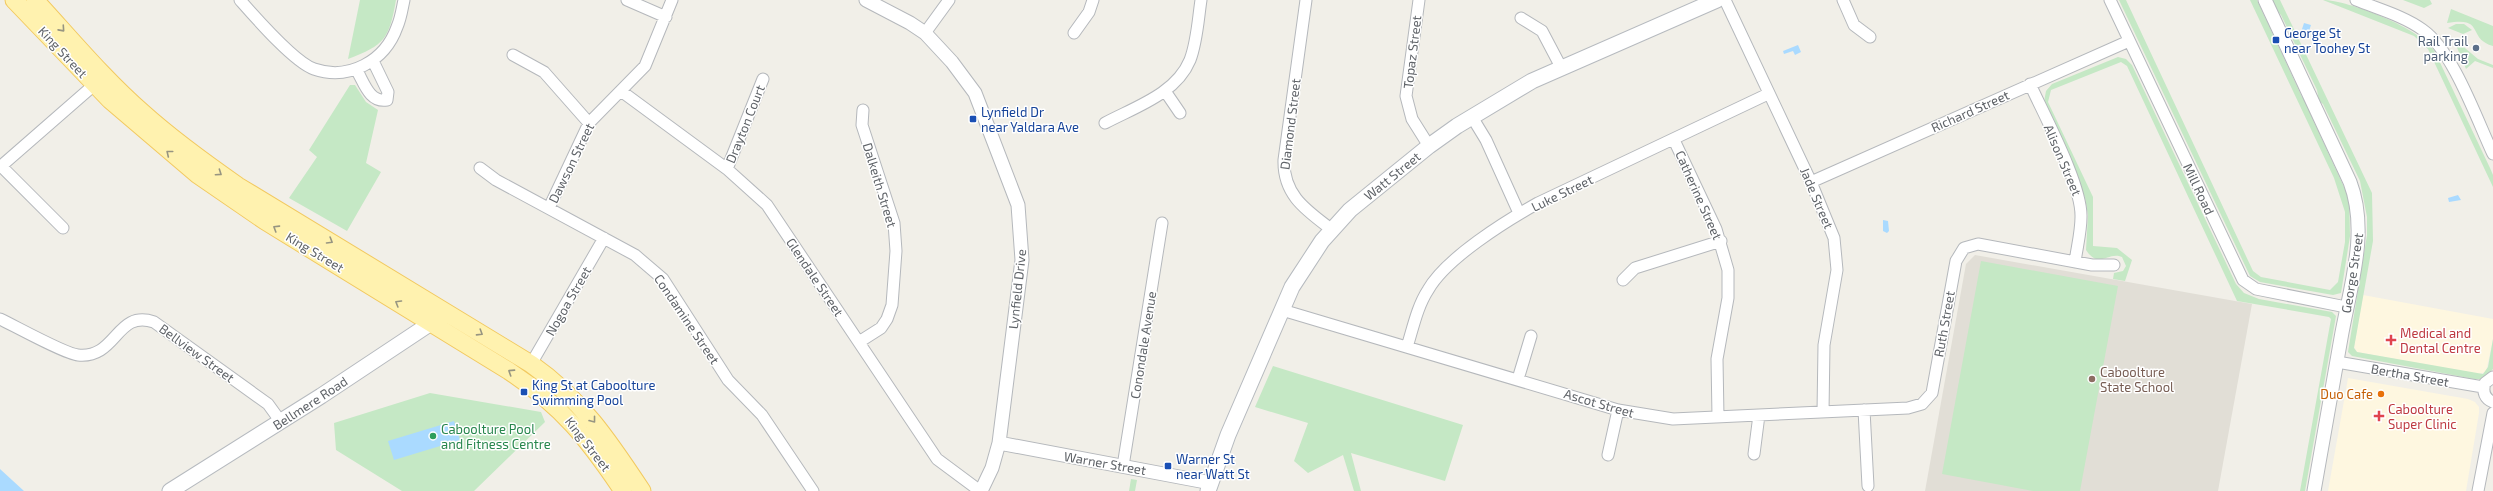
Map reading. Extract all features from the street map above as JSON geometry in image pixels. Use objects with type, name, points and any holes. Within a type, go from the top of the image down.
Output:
[{"type":"main road","name":"King Street","points":[[14,0],[94,85],[165,149],[227,196],[432,323],[544,395],[582,432],[623,491]]},
{"type":"main road","name":"King Street","points":[[35,0],[123,94],[143,113],[201,160],[238,186],[531,364],[559,385],[590,416],[642,491]]},
{"type":"main road","name":"Watt Street","points":[[1210,487],[1228,435],[1282,310],[1302,269],[1331,229],[1369,194],[1429,146],[1472,117],[1532,81],[1717,0]]},
{"type":"main road","name":"Bellmere Road","points":[[170,491],[280,422],[447,312]]},
{"type":"street","points":[[240,0],[299,60],[314,69],[336,72],[356,69],[373,61],[386,48],[397,27],[404,0]]},
{"type":"street","points":[[627,0],[666,17]]},
{"type":"street","name":"Dawson Street","points":[[549,208],[588,123],[645,66],[672,0]]},
{"type":"street","name":"Lynfield Drive","points":[[866,0],[896,14],[925,33],[952,62],[974,93],[1018,206],[1022,260],[999,443],[992,468],[981,491]]},
{"type":"street","points":[[925,33],[949,0]]},
{"type":"street","points":[[1074,33],[1089,12],[1093,0]]},
{"type":"street","points":[[1105,123],[1165,91],[1184,73],[1190,60],[1201,0]]},
{"type":"street","name":"Diamond Street","points":[[1306,0],[1284,160],[1284,178],[1293,196],[1331,229]]},
{"type":"street","name":"Topaz Street","points":[[1419,0],[1406,96],[1412,119],[1429,146]]},
{"type":"street","name":"Jade Street","points":[[1725,0],[1828,220],[1837,254],[1835,290],[1824,345],[1822,412]]},
{"type":"street","points":[[1843,0],[1854,25],[1870,37]]},
{"type":"street","name":"Mill Road","points":[[2110,0],[2243,280],[2249,286],[2256,289],[2346,307]]},
{"type":"street","name":"George Street","points":[[2265,0],[2356,198],[2359,231],[2314,491]]},
{"type":"street","points":[[2356,0],[2408,21],[2434,39],[2448,60],[2493,154]]},
{"type":"street","points":[[1521,18],[1542,31],[1562,69]]},
{"type":"street","name":"Richard Street","points":[[1811,182],[2129,41]]},
{"type":"street","points":[[513,55],[532,64],[554,82],[588,123]]},
{"type":"street","points":[[356,69],[372,98],[380,101],[387,100],[388,92],[373,61]]},
{"type":"street","name":"Drayton Court","points":[[727,169],[763,79]]},
{"type":"street","name":"Alison Street","points":[[2030,84],[2073,180],[2080,202],[2082,216],[2075,262]]},
{"type":"street","points":[[63,228],[1,166],[94,85]]},
{"type":"street","name":"Glendale Street","points":[[621,91],[727,169],[750,188],[767,205],[937,459],[981,491]]},
{"type":"street","points":[[1165,91],[1180,113]]},
{"type":"street","name":"Luke Street","points":[[1407,347],[1420,307],[1439,275],[1504,223],[1519,214],[1768,94]]},
{"type":"street","name":"Dalkeith Street","points":[[859,342],[881,328],[888,319],[892,305],[896,251],[894,223],[862,125],[863,110]]},
{"type":"street","points":[[1472,117],[1486,140],[1519,214]]},
{"type":"street","name":"Catherine Street","points":[[1674,140],[1721,241],[1729,285],[1717,359],[1718,417]]},
{"type":"street","name":"Condamine Street","points":[[480,168],[496,180],[635,255],[663,279],[728,380],[762,415],[813,491]]},
{"type":"street","name":"Conondale Avenue","points":[[1123,466],[1162,223]]},
{"type":"street","name":"Nogoa Street","points":[[531,364],[604,238]]},
{"type":"street","points":[[1623,280],[1634,268],[1721,241]]},
{"type":"street","name":"Ruth Street","points":[[1926,402],[1932,389],[1956,261],[1961,244],[1978,244],[2102,266],[2114,265]]},
{"type":"street","name":"Ascot Street","points":[[1282,310],[1618,410],[1673,419],[1908,408],[1926,402]]},
{"type":"street","name":"Bellview Street","points":[[0,319],[78,355],[93,353],[107,347],[125,325],[136,320],[154,322],[268,404],[280,422]]},
{"type":"street","points":[[1518,379],[1531,336]]},
{"type":"street","name":"Bertha Street","points":[[2337,362],[2484,387]]},
{"type":"street","points":[[2493,377],[2487,380],[2484,387],[2484,395],[2493,402]]},
{"type":"street","points":[[1608,455],[1618,410]]},
{"type":"street","points":[[1864,410],[1868,486]]},
{"type":"street","points":[[2478,491],[2493,413]]},
{"type":"street","points":[[1754,454],[1759,415]]},
{"type":"street","name":"Warner Street","points":[[999,443],[1123,466],[1210,487]]},
{"type":"shaded area","name":"Caboolture State School","points":[[1975,255],[2252,304],[2218,491],[1925,491],[1966,264]]},
{"type":"shaded area","points":[[2363,295],[2493,319],[2493,339],[2486,372],[2478,374],[2357,352],[2354,347]]},
{"type":"shaded area","points":[[2348,378],[2468,399],[2475,402],[2479,407],[2479,413],[2466,491],[2328,491]]},
{"type":"green space","points":[[360,0],[396,0],[391,24],[383,39],[370,49],[348,59]]},
{"type":"green space","points":[[2119,0],[2126,0],[2253,271],[2261,277],[2330,290],[2338,282],[2345,242],[2345,212],[2334,178],[2250,0],[2257,0],[2302,97],[2308,101],[2309,111],[2344,187],[2349,192],[2350,236],[2341,293],[2333,295],[2260,282],[2250,276]]},
{"type":"green space","points":[[2271,0],[2280,0],[2372,193],[2373,241],[2354,348],[2357,352],[2483,374],[2488,367],[2493,339],[2493,369],[2483,379],[2474,379],[2352,356],[2348,352],[2367,235],[2367,217],[2360,181],[2323,104],[2319,101],[2317,90],[2281,15],[2276,10]]},
{"type":"green space","points":[[2323,0],[2349,5],[2384,17],[2401,25],[2428,43],[2435,52],[2490,168],[2493,175],[2493,187],[2428,49],[2414,36]]},
{"type":"green space","points":[[2403,0],[2430,0],[2432,4],[2424,8]]},
{"type":"green space","points":[[2451,9],[2493,26],[2493,46],[2480,38],[2472,25],[2459,22],[2447,23]]},
{"type":"green space","points":[[2456,24],[2464,24],[2472,30],[2463,34],[2448,28]]},
{"type":"green space","points":[[2453,38],[2478,59],[2493,65],[2493,68],[2475,61],[2466,69]]},
{"type":"green space","points":[[2118,57],[2126,59],[2132,65],[2236,284],[2244,293],[2259,299],[2332,312],[2336,316],[2305,491],[2300,491],[2331,319],[2329,317],[2237,301],[2127,66],[2121,62],[2051,90],[2048,102],[2093,197],[2093,246],[2117,248],[2132,260],[2125,281],[2113,279],[2114,273],[2123,271],[2126,266],[2122,257],[2112,256],[2104,259],[2095,259],[2086,250],[2088,215],[2085,198],[2044,102],[2046,91],[2052,84]]},
{"type":"green space","points":[[350,85],[355,85],[366,102],[378,110],[366,163],[381,172],[347,231],[289,198],[317,157],[309,150]]},
{"type":"green space","points":[[1981,261],[2118,286],[2080,491],[2033,491],[1942,474]]},
{"type":"green space","points":[[1273,366],[1463,425],[1445,481],[1351,453],[1361,491],[1354,491],[1343,455],[1308,473],[1294,461],[1308,423],[1255,407]]},
{"type":"green space","name":"Caboolture Pool and Fitness Centre","points":[[430,393],[541,412],[545,422],[474,491],[402,491],[336,450],[334,423]]},
{"type":"green space","points":[[1131,479],[1137,480],[1135,491],[1129,491]]},
{"type":"water","points":[[2304,23],[2311,25],[2307,37],[2300,35]]},
{"type":"water","points":[[1798,45],[1801,52],[1795,55],[1793,51],[1784,54],[1783,51]]},
{"type":"water","points":[[2458,195],[2461,200],[2449,202],[2448,198]]},
{"type":"water","points":[[1883,220],[1888,221],[1889,231],[1887,233],[1883,231]]},
{"type":"water","points":[[454,421],[460,440],[394,460],[388,441]]},
{"type":"water","points":[[0,469],[24,491],[0,491]]},
{"type":"place","name":"George St near Toohey St","points":[[2276,40]]},
{"type":"place","name":"Rail Trail parking","points":[[2476,48]]},
{"type":"place","name":"Lynfield Dr near Yaldara Ave","points":[[973,119]]},
{"type":"place","name":"Medical and Dental Centre","points":[[2391,340]]},
{"type":"place","name":"Caboolture State School","points":[[2092,379]]},
{"type":"place","name":"King St at Caboolture Swimming Pool","points":[[524,392]]},
{"type":"place","name":"Duo Cafe","points":[[2381,394]]},
{"type":"place","name":"Caboolture Super Clinic","points":[[2379,416]]},
{"type":"place","name":"Caboolture Pool and Fitness Centre","points":[[433,436]]},
{"type":"place","name":"Warner St near Watt St","points":[[1168,466]]}]
